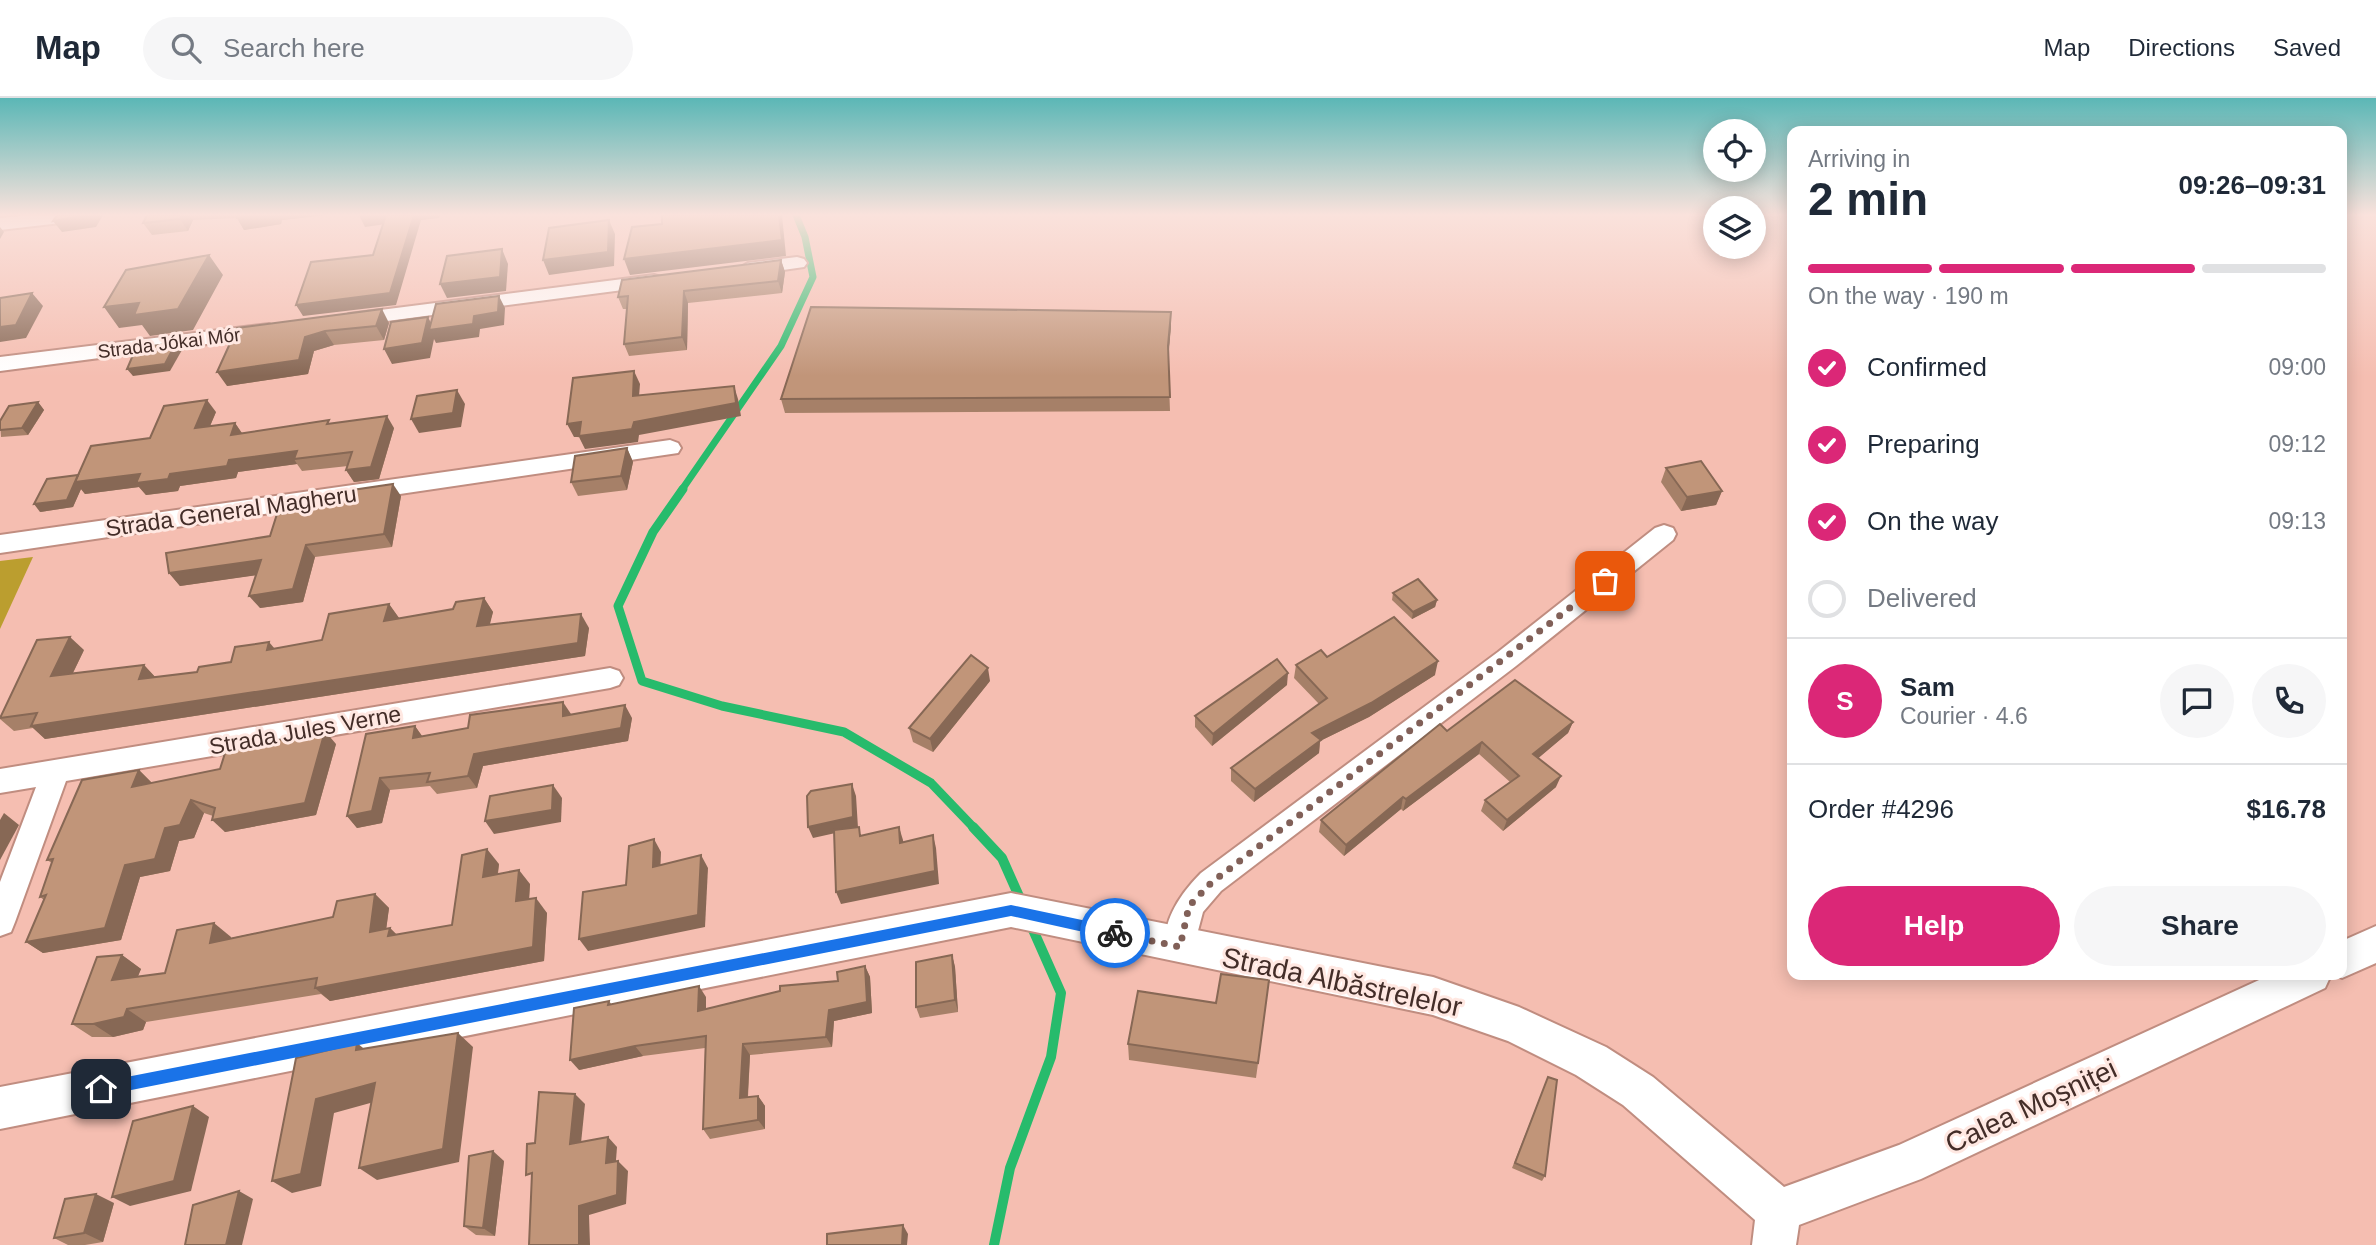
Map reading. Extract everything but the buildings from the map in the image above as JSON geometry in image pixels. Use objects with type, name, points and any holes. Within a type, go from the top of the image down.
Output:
[{"type":"street","points":[[728,272],[755,269]]},
{"type":"street","points":[[330,323],[673,279]]},
{"type":"street","name":"Strada Jókai Mór","points":[[0,365],[289,328]]},
{"type":"street","name":"Strada General Magheru","points":[[0,544],[670,447]]},
{"type":"street","points":[[1180,947],[1189,906],[1211,883],[1507,659],[1664,534]]},
{"type":"street","name":"Strada Jules Verne","points":[[0,781],[610,678]]},
{"type":"street","points":[[0,922],[55,772]]},
{"type":"street","name":"Strada Albăstrelelor","points":[[0,1108],[1011,910],[1180,947],[1433,996],[1519,1026],[1591,1061],[1638,1091],[1776,1228]]},
{"type":"street","points":[[2347,958],[2376,944]]},
{"type":"street","name":"Calea Moșniței","points":[[1776,1228],[1906,1164],[2300,980]]},
{"type":"shaded area","points":[[33,557],[0,629],[0,561]]},
{"type":"waterway","points":[[681,491],[781,346],[813,277],[811,269]]},
{"type":"waterway","points":[[683,489],[653,532],[618,606],[642,681],[722,706],[844,732],[931,783],[975,829]]},
{"type":"waterway","points":[[973,827],[1002,858],[1022,903]]},
{"type":"waterway","points":[[994,1245],[1010,1168],[1051,1057],[1061,993],[1030,923]]},
{"type":"way so far","points":[[1115,933],[1180,947],[1189,906],[1211,883],[1507,659],[1605,581]]},
{"type":"route","points":[[101,1089],[1011,910],[1115,933]]}]
